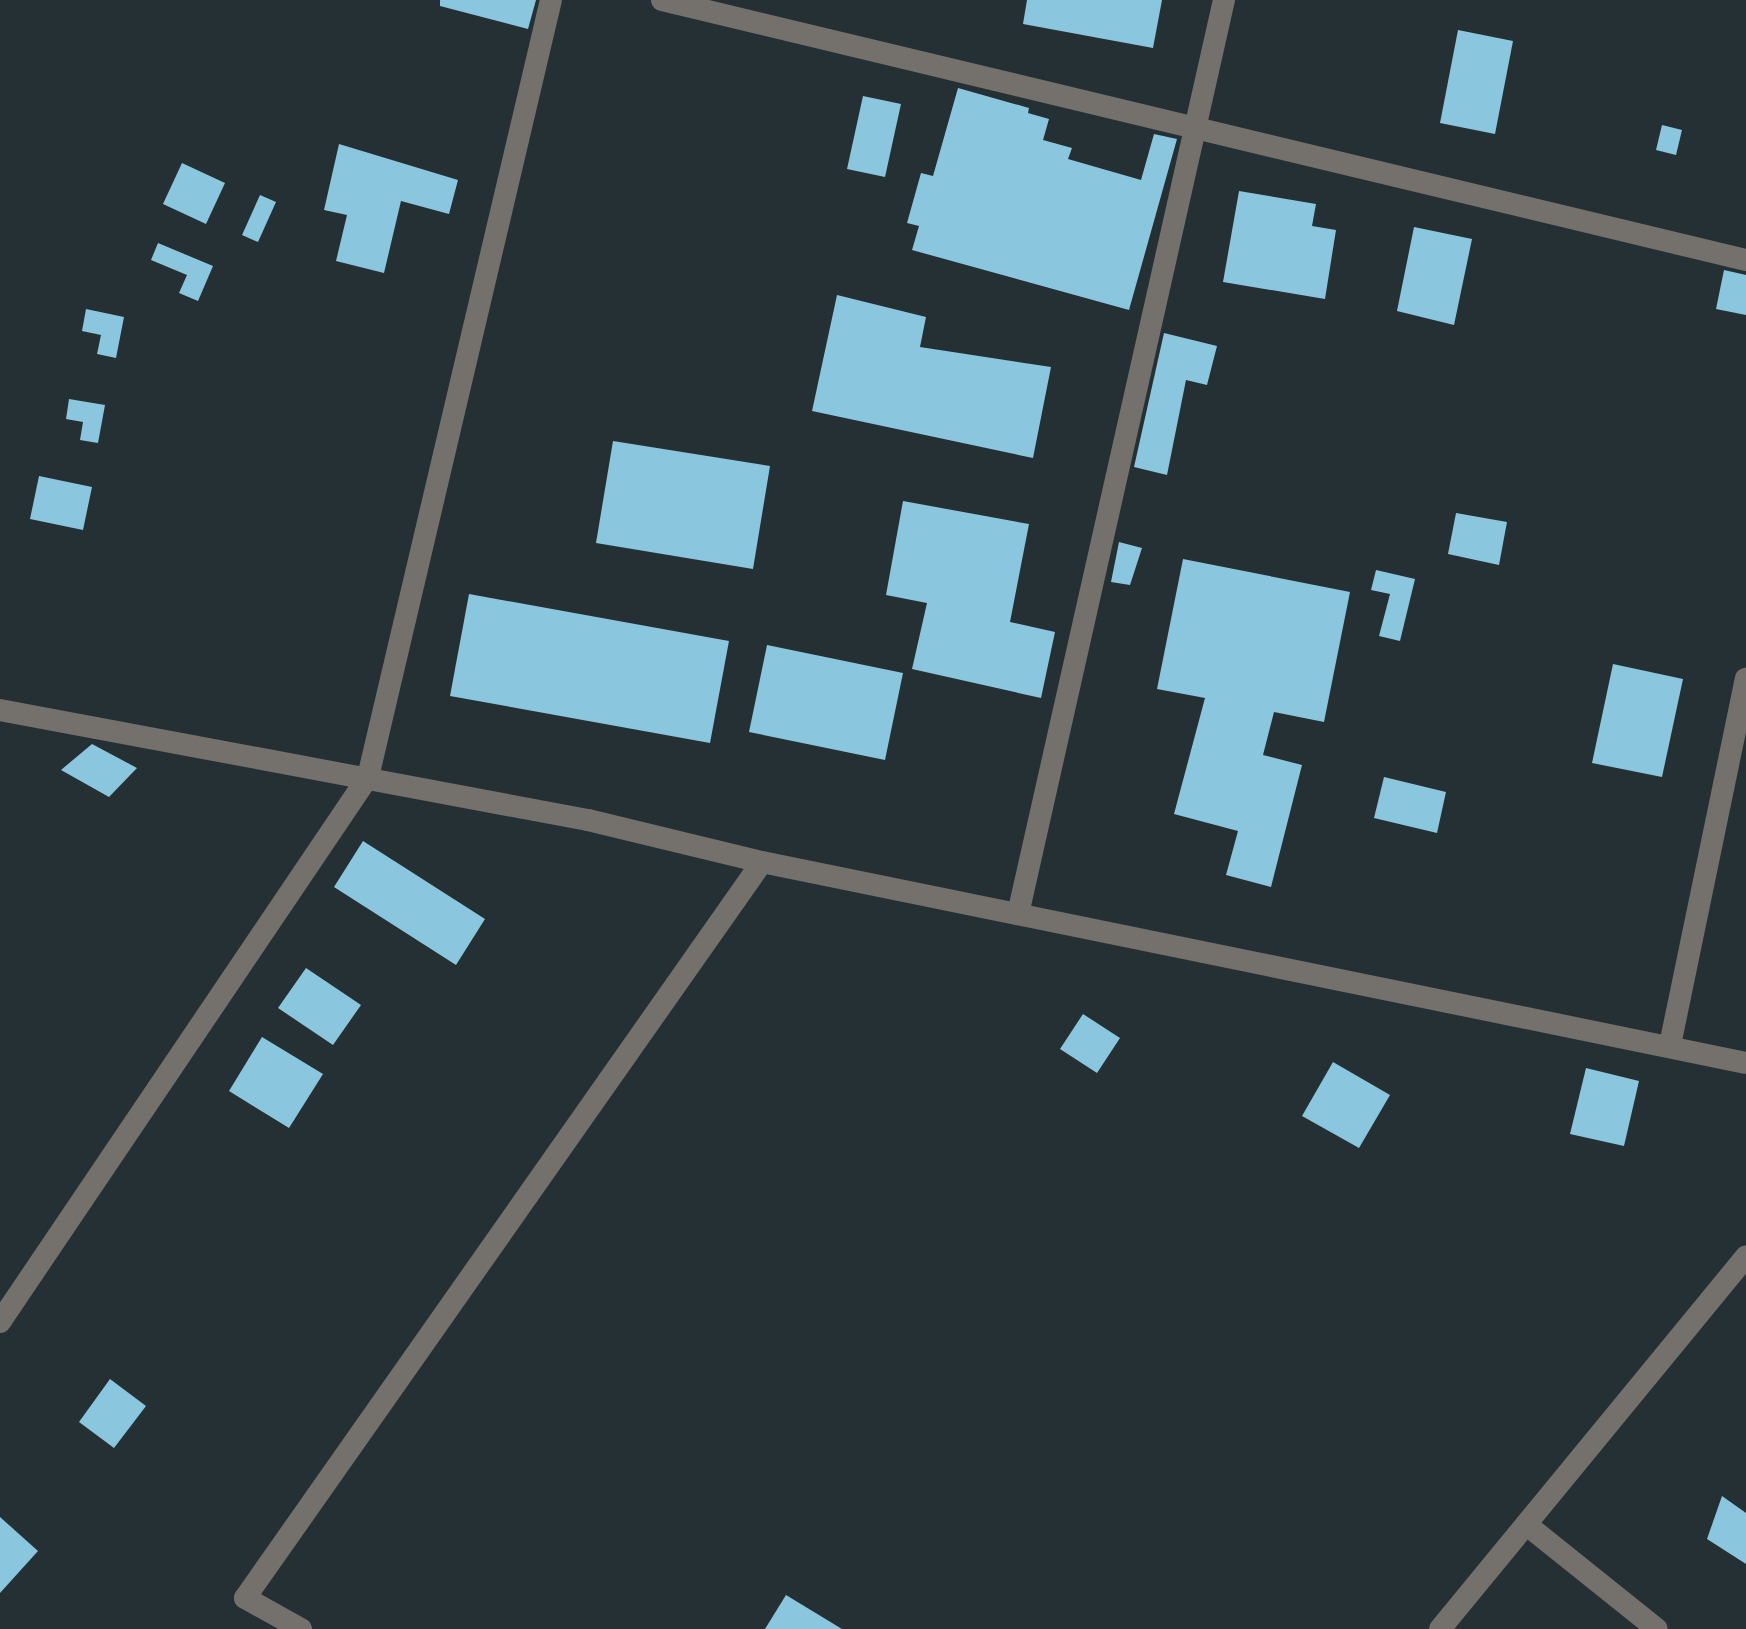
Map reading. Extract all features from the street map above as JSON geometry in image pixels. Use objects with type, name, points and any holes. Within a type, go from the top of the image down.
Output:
[{"type":"street","points":[[0,1322],[368,777],[551,0]]},
{"type":"street","points":[[662,0],[1746,260]]},
{"type":"street","points":[[1018,914],[1224,0]]},
{"type":"street","points":[[1670,1045],[1746,679]]},
{"type":"street","points":[[0,710],[588,820],[762,862],[1746,1063]]},
{"type":"street","points":[[301,1629],[245,1598],[762,862]]},
{"type":"street","points":[[1440,1629],[1746,1256]]},
{"type":"street","points":[[1526,1525],[1657,1629]]},
{"type":"building","points":[[440,0],[536,0],[528,29],[440,6]]},
{"type":"building","points":[[1027,0],[1162,0],[1153,48],[1023,24]]},
{"type":"building","points":[[1458,30],[1513,41],[1495,134],[1440,123]]},
{"type":"building","points":[[958,88],[1029,108],[1028,113],[1049,119],[1043,140],[1072,148],[1068,159],[1141,180],[1154,134],[1177,139],[1129,310],[912,250],[919,226],[907,223],[921,173],[933,176]]},
{"type":"building","points":[[863,96],[901,104],[885,177],[847,169]]},
{"type":"building","points":[[1662,125],[1682,130],[1676,155],[1656,150]]},
{"type":"building","points":[[339,144],[458,180],[449,214],[401,201],[384,273],[336,261],[347,215],[324,210]]},
{"type":"building","points":[[182,163],[225,183],[206,224],[163,204]]},
{"type":"building","points":[[1239,191],[1316,204],[1312,226],[1336,230],[1325,299],[1223,282]]},
{"type":"building","points":[[260,195],[276,202],[258,242],[242,235]]},
{"type":"building","points":[[1414,227],[1472,239],[1454,325],[1397,311]]},
{"type":"building","points":[[158,243],[213,266],[198,301],[179,293],[187,275],[151,260]]},
{"type":"building","points":[[1724,270],[1746,275],[1746,315],[1716,309]]},
{"type":"building","points":[[837,295],[926,317],[920,347],[1051,367],[1033,458],[812,411]]},
{"type":"building","points":[[86,309],[124,317],[116,358],[97,354],[101,335],[82,331]]},
{"type":"building","points":[[1164,333],[1217,346],[1207,385],[1186,380],[1167,475],[1134,467]]},
{"type":"building","points":[[69,399],[105,405],[98,443],[80,440],[83,422],[66,419]]},
{"type":"building","points":[[613,441],[770,466],[753,569],[596,543]]},
{"type":"building","points":[[39,476],[92,487],[83,530],[30,519]]},
{"type":"building","points":[[903,501],[1029,524],[1010,622],[1055,632],[1041,698],[912,669],[927,603],[886,595]]},
{"type":"building","points":[[1456,513],[1507,522],[1499,565],[1448,554]]},
{"type":"building","points":[[1119,542],[1142,548],[1130,585],[1111,582]]},
{"type":"building","points":[[1183,559],[1350,592],[1324,722],[1274,712],[1263,755],[1302,765],[1271,887],[1226,875],[1238,831],[1174,814],[1205,698],[1157,689]]},
{"type":"building","points":[[1376,570],[1415,579],[1400,641],[1379,636],[1390,594],[1371,590]]},
{"type":"building","points":[[469,594],[729,641],[710,743],[450,696]]},
{"type":"building","points":[[767,645],[903,673],[885,760],[749,732]]},
{"type":"building","points":[[1613,664],[1683,679],[1662,777],[1592,763]]},
{"type":"building","points":[[92,744],[137,768],[109,797],[61,770]]},
{"type":"building","points":[[1384,777],[1446,792],[1437,833],[1374,818]]},
{"type":"building","points":[[363,841],[485,919],[456,965],[334,887]]},
{"type":"building","points":[[306,968],[361,1005],[333,1045],[278,1008]]},
{"type":"building","points":[[1083,1014],[1120,1038],[1097,1073],[1060,1049]]},
{"type":"building","points":[[262,1037],[323,1074],[289,1128],[229,1091]]},
{"type":"building","points":[[1333,1062],[1390,1095],[1359,1148],[1302,1116]]},
{"type":"building","points":[[1586,1068],[1639,1081],[1624,1146],[1570,1134]]},
{"type":"building","points":[[110,1379],[146,1406],[114,1448],[79,1422]]},
{"type":"building","points":[[1722,1496],[1746,1513],[1746,1564],[1707,1539]]},
{"type":"building","points":[[0,1517],[38,1551],[0,1593]]},
{"type":"building","points":[[786,1595],[842,1629],[765,1629]]}]
